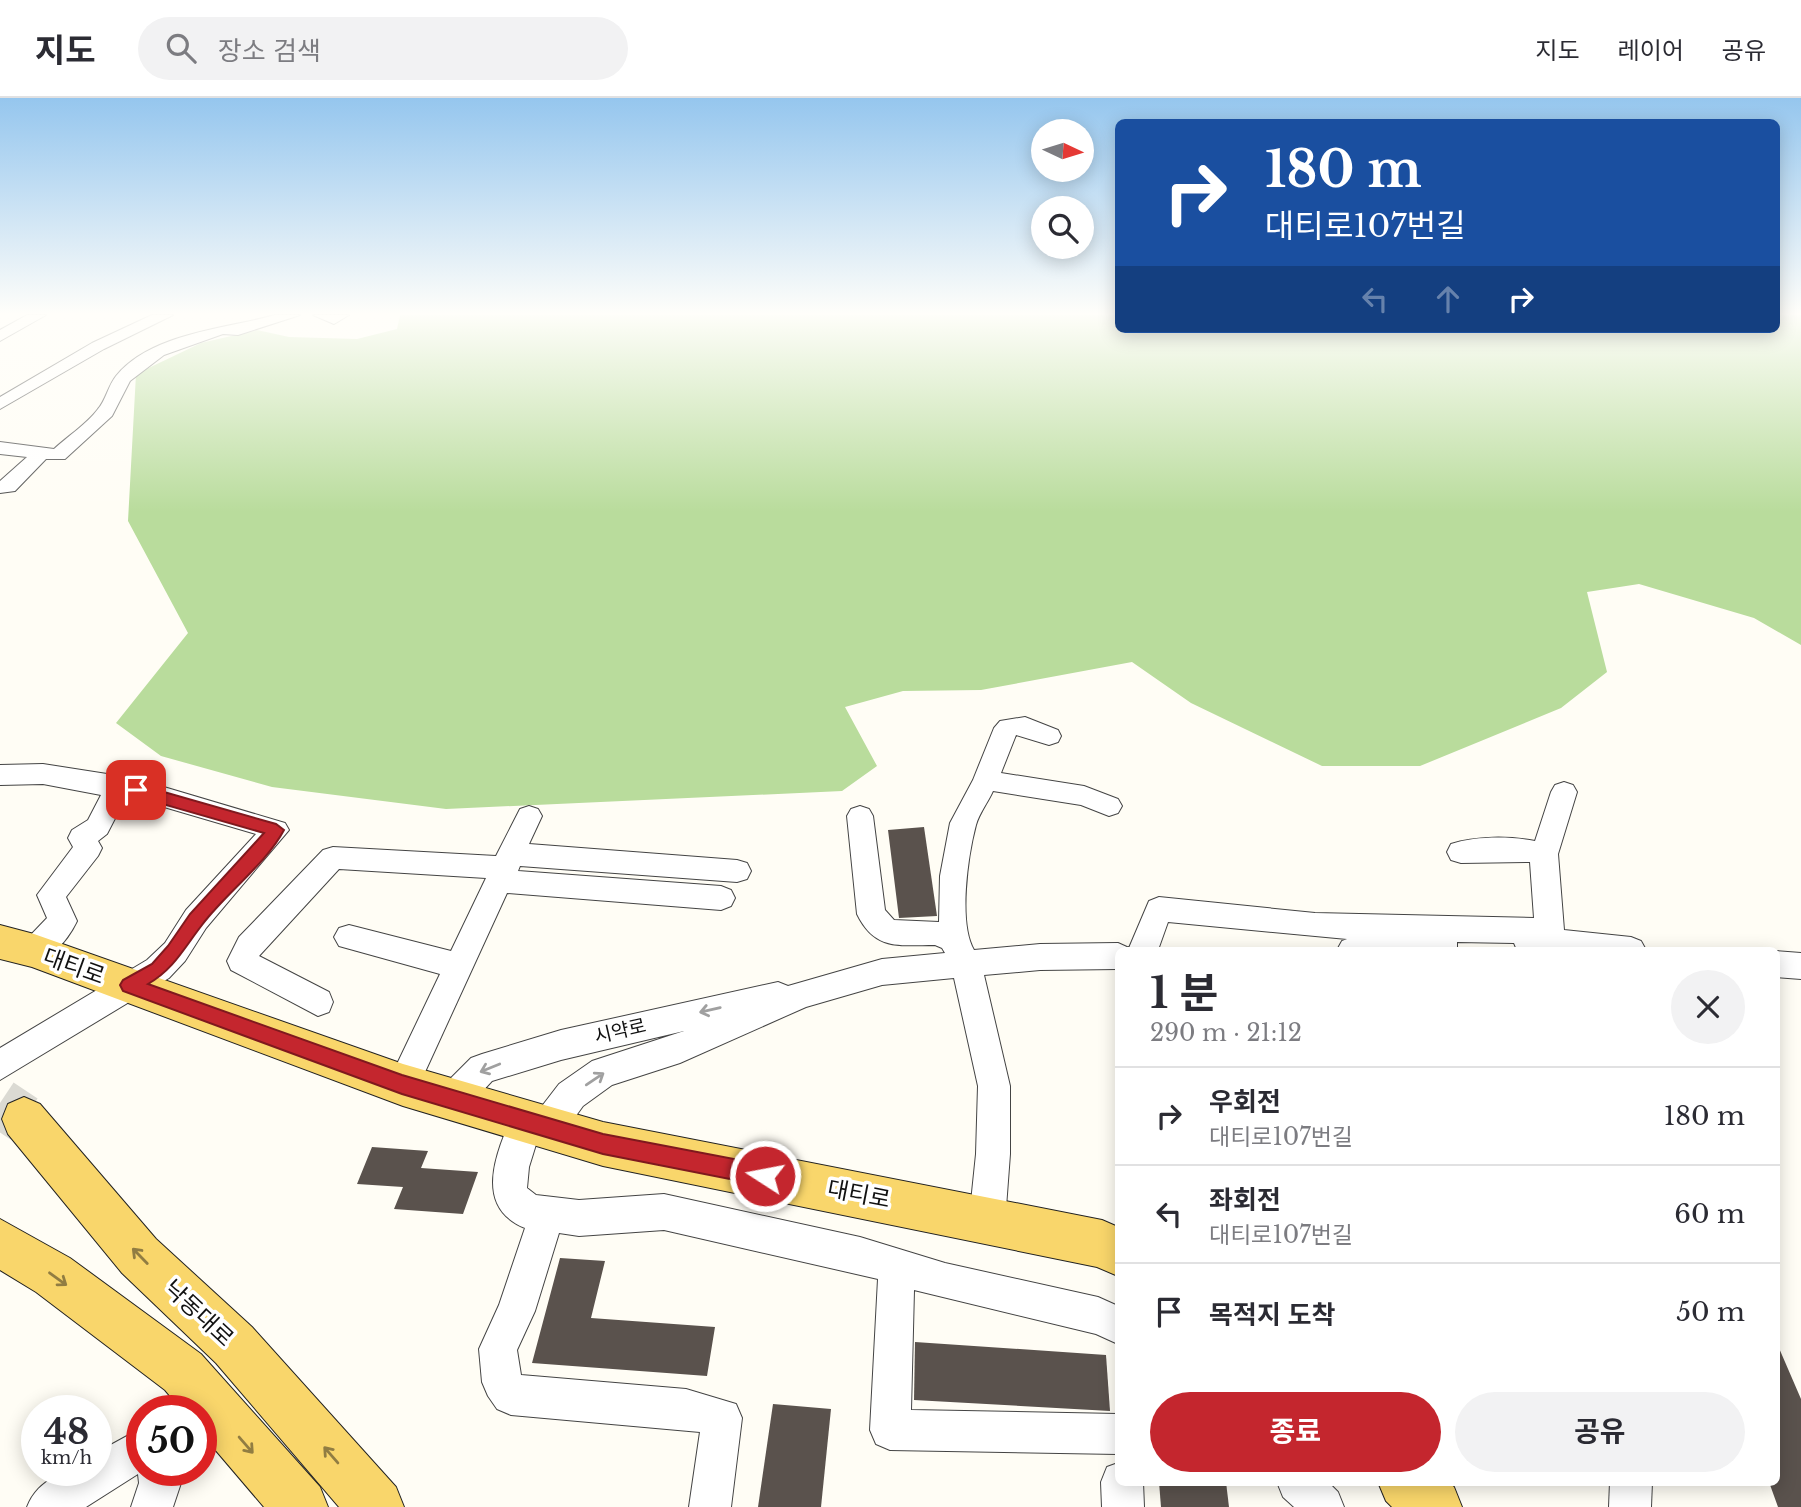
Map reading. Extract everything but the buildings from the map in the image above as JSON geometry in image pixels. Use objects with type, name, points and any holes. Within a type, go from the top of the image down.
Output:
[{"type":"main road","name":"대티로","points":[[9,944],[402,1085],[603,1144],[1115,1246]]},
{"type":"main road","name":"낙동대로","points":[[24,1119],[139,1256],[234,1345],[376,1507]]},
{"type":"main road","points":[[0,1243],[53,1275],[183,1372],[300,1507]]},
{"type":"main road","points":[[1410,1486],[1434,1507]]},
{"type":"street","points":[[0,404],[39,381]]},
{"type":"street","points":[[0,448],[58,455],[106,412],[122,381]]},
{"type":"street","points":[[0,391],[28,387]]},
{"type":"street","points":[[0,487],[8,487],[41,453]]},
{"type":"street","points":[[988,1221],[994,1086],[961,951],[954,876],[963,822],[986,780],[1003,734],[1009,727],[1026,726],[1049,736]]},
{"type":"street","points":[[0,775],[43,774],[107,784],[114,794]]},
{"type":"street","points":[[986,780],[1084,796],[1109,806]]},
{"type":"street","points":[[0,1065],[158,969],[174,952],[196,919],[276,830],[147,792],[114,794]]},
{"type":"street","points":[[1550,935],[1545,853],[1564,792]]},
{"type":"street","points":[[9,944],[63,921],[51,895],[89,848],[82,838],[98,827],[114,794]]},
{"type":"street","points":[[402,1085],[529,816]]},
{"type":"street","points":[[860,816],[871,914],[878,924],[887,932],[935,933],[961,951]]},
{"type":"street","points":[[1461,852],[1521,849],[1545,853]]},
{"type":"street","points":[[318,1002],[242,961],[249,946],[333,858],[506,868],[737,871]]},
{"type":"street","points":[[506,868],[721,898]]},
{"type":"street","points":[[1144,947],[1159,909],[1228,920],[1326,927],[1550,935],[1615,947]]},
{"type":"street","points":[[1392,947],[1550,935]]},
{"type":"street","points":[[349,937],[460,967]]},
{"type":"street","name":"시약로","points":[[547,1214],[528,1212],[509,1195],[512,1167],[537,1123],[603,1072],[669,1052],[801,995],[961,951],[1040,957],[1115,956]]},
{"type":"street","points":[[1780,964],[1801,967]]},
{"type":"street","name":"시약로","points":[[453,1100],[482,1069],[561,1045],[766,996],[801,995]]},
{"type":"street","points":[[710,1507],[722,1418],[686,1409],[511,1395],[502,1382],[498,1349],[516,1311],[547,1214],[579,1218],[664,1212],[860,1255],[945,1281],[1098,1316],[1115,1324]]},
{"type":"street","points":[[897,1266],[890,1430],[1115,1434]]},
{"type":"street","points":[[48,1507],[126,1458]]},
{"type":"street","points":[[152,1507],[159,1486]]},
{"type":"street","points":[[1122,1486],[1123,1507]]},
{"type":"street","points":[[1302,1486],[1323,1507]]},
{"type":"street","points":[[1630,1507],[1631,1486]]},
{"type":"green space","points":[[136,381],[1801,381],[1801,645],[1754,618],[1639,584],[1587,592],[1607,672],[1561,708],[1420,766],[1322,766],[1191,703],[1132,662],[981,690],[903,691],[845,707],[877,766],[842,791],[446,809],[272,787],[161,756],[116,723],[188,633],[128,521]]},
{"type":"tunnel","points":[[0,1103],[24,1119]]},
{"type":"route","points":[[136,790],[276,830],[196,919],[174,952],[158,969],[129,985],[402,1085],[603,1144],[765,1176]]}]
